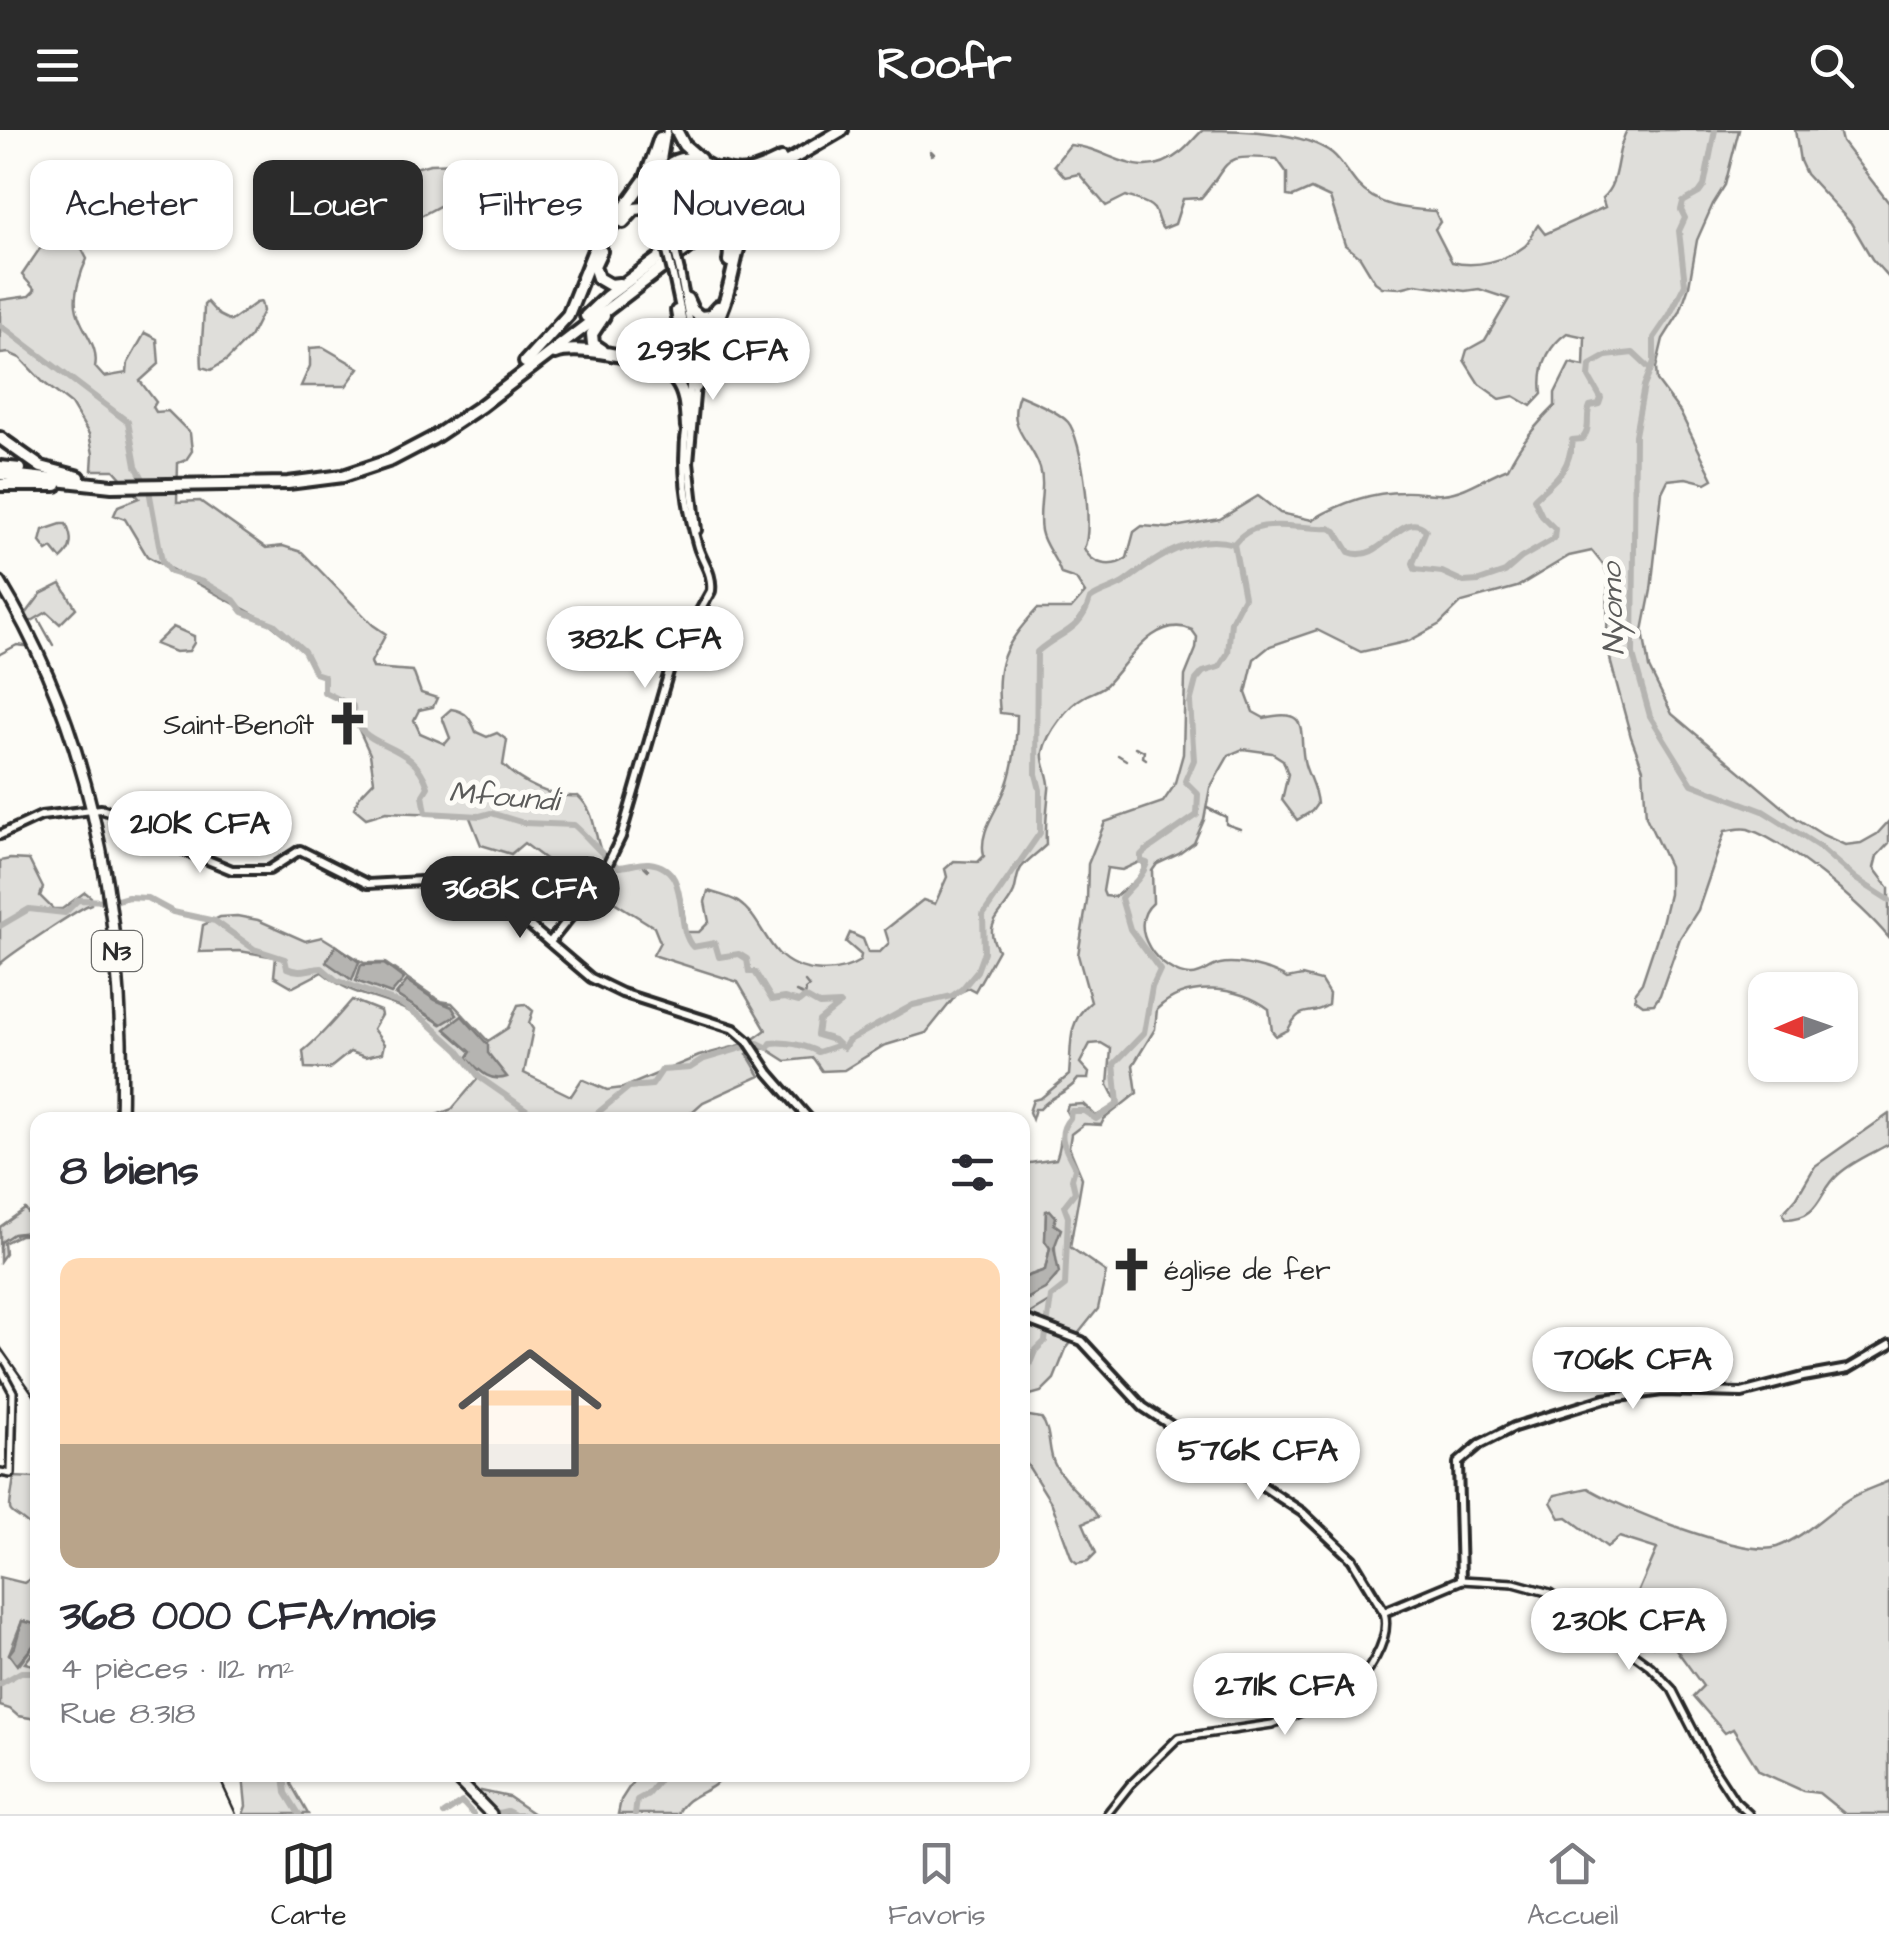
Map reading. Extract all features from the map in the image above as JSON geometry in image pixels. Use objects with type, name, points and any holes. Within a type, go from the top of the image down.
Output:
[{"type":"highway","points":[[785,160],[828,130]]},
{"type":"highway","points":[[786,160],[842,130]]},
{"type":"highway","points":[[524,367],[568,315],[594,250],[646,178],[666,132],[704,160]]},
{"type":"highway","points":[[638,209],[603,249],[594,266],[602,282],[614,286],[646,268]]},
{"type":"highway","points":[[586,316],[669,250]]},
{"type":"highway","points":[[524,367],[676,250]]},
{"type":"highway","points":[[560,344],[685,250]]},
{"type":"highway","points":[[0,485],[112,486],[312,476],[368,462],[438,429],[608,313],[692,250]]},
{"type":"highway","points":[[687,299],[700,317],[716,311],[729,250]]},
{"type":"highway","points":[[696,387],[698,360],[724,302],[737,250]]},
{"type":"highway","points":[[608,313],[593,330],[591,339],[596,347],[665,363],[677,358],[681,349],[677,311]]},
{"type":"highway","points":[[524,367],[570,349],[655,366],[668,373],[682,391],[686,426]]},
{"type":"highway","points":[[0,438],[41,466],[83,478]]},
{"type":"highway","points":[[0,470],[133,484]]},
{"type":"highway","points":[[0,470],[112,486]]},
{"type":"highway","name":"N3","points":[[0,578],[54,684],[85,784],[118,957],[122,1112]]},
{"type":"highway","points":[[460,1782],[490,1813]]},
{"type":"main road","points":[[661,160],[666,132]]},
{"type":"main road","points":[[666,132],[666,160]]},
{"type":"main road","points":[[663,160],[666,132]]},
{"type":"main road","points":[[668,250],[694,346]]},
{"type":"main road","points":[[675,275],[687,299],[694,346],[696,387],[688,462],[696,536]]},
{"type":"main road","points":[[675,275],[690,408]]},
{"type":"main road","points":[[550,942],[600,880],[628,816],[672,661],[710,591],[712,579],[696,536],[684,484],[691,360],[675,275]]},
{"type":"main road","points":[[0,835],[41,816],[90,810],[115,812],[166,843],[232,870],[269,870],[300,850],[368,884],[421,881],[472,892],[513,913],[591,978],[726,1026],[750,1044],[802,1112]]},
{"type":"main road","points":[[1030,1321],[1082,1341],[1143,1408],[1190,1442],[1244,1472],[1318,1526],[1352,1559],[1384,1612],[1461,1580],[1458,1463],[1492,1438],[1514,1427],[1614,1396],[1662,1391],[1732,1394],[1848,1369],[1889,1346]]},
{"type":"street","points":[[0,1368],[13,1392],[11,1474],[0,1472]]},
{"type":"street","points":[[1461,1580],[1514,1583],[1562,1598],[1650,1666],[1672,1689],[1709,1762],[1735,1801],[1749,1814]]},
{"type":"street","points":[[1107,1814],[1178,1738],[1272,1724],[1346,1694],[1356,1686],[1384,1643],[1384,1612]]},
{"type":"shaded area","points":[[1203,130],[1270,133],[1305,140],[1336,156],[1357,184],[1374,198],[1403,208],[1435,211],[1440,222],[1435,229],[1452,262],[1480,264],[1517,251],[1527,244],[1538,225],[1545,234],[1605,207],[1602,198],[1615,175],[1627,130],[1739,130],[1725,185],[1697,240],[1689,286],[1680,312],[1663,339],[1656,368],[1657,381],[1680,412],[1713,479],[1706,483],[1686,478],[1668,480],[1662,492],[1643,631],[1649,668],[1672,714],[1796,818],[1845,845],[1861,843],[1889,821],[1889,843],[1877,856],[1874,868],[1889,888],[1889,938],[1843,892],[1803,860],[1748,829],[1725,831],[1698,910],[1680,938],[1660,995],[1654,1004],[1643,1005],[1635,999],[1662,923],[1669,894],[1669,866],[1646,817],[1643,769],[1607,640],[1608,576],[1592,551],[1569,556],[1517,587],[1462,602],[1440,624],[1409,641],[1361,652],[1317,630],[1270,646],[1254,659],[1246,693],[1253,712],[1264,718],[1290,716],[1300,725],[1305,765],[1317,804],[1297,820],[1282,800],[1288,774],[1283,760],[1272,753],[1243,749],[1229,755],[1210,788],[1204,820],[1194,843],[1157,864],[1152,871],[1153,903],[1145,913],[1144,936],[1158,958],[1179,973],[1195,975],[1220,964],[1236,963],[1287,979],[1302,976],[1321,981],[1329,994],[1328,1005],[1301,1014],[1288,1030],[1276,1036],[1269,1009],[1228,991],[1197,990],[1157,1009],[1155,1029],[1133,1065],[1137,1093],[1101,1125],[1084,1124],[1071,1134],[1069,1147],[1082,1178],[1070,1247],[1106,1272],[1098,1309],[1066,1349],[1054,1379],[1041,1392],[1030,1395],[1030,1298],[1056,1277],[1054,1224],[1046,1215],[1045,1241],[1050,1247],[1045,1270],[1030,1275],[1030,1163],[1056,1159],[1069,1117],[1068,1105],[1083,1104],[1096,1116],[1115,1105],[1108,1085],[1111,1049],[1101,1043],[1090,1044],[1080,1063],[1089,1073],[1088,1079],[1078,1079],[1035,1109],[1032,1119],[1029,1112],[1033,1100],[1069,1075],[1074,1027],[1091,1002],[1078,955],[1087,901],[1088,864],[1105,822],[1163,802],[1174,786],[1183,754],[1185,676],[1196,649],[1197,637],[1192,630],[1166,628],[1154,634],[1106,685],[1078,700],[1054,728],[1043,752],[1049,785],[1046,845],[1021,868],[1014,892],[993,925],[998,950],[975,991],[969,988],[958,993],[926,1033],[883,1046],[844,1070],[822,1071],[813,1058],[786,1061],[767,1049],[757,1048],[747,1054],[760,1076],[703,1102],[692,1112],[444,1112],[452,1109],[480,1076],[422,1019],[351,990],[322,972],[293,987],[274,976],[276,957],[239,951],[199,952],[203,925],[220,917],[258,920],[305,941],[322,937],[364,963],[385,963],[435,998],[407,982],[396,995],[441,1024],[452,1007],[442,1001],[452,1003],[488,1041],[508,1028],[518,1005],[525,1004],[533,1011],[529,1023],[533,1029],[524,1073],[571,1096],[582,1079],[607,1090],[623,1088],[699,1056],[748,1043],[766,1030],[738,982],[653,955],[660,942],[654,927],[611,900],[611,871],[591,866],[573,874],[560,870],[524,843],[511,854],[481,845],[469,815],[386,812],[366,818],[354,808],[374,781],[370,754],[355,721],[353,706],[324,692],[324,676],[315,673],[303,651],[268,622],[147,556],[125,519],[114,515],[118,506],[139,498],[114,470],[92,470],[89,434],[71,404],[20,358],[0,354],[0,300],[29,296],[35,290],[22,275],[39,250],[82,250],[87,259],[78,282],[76,306],[92,343],[95,367],[104,377],[127,373],[128,363],[145,333],[157,339],[159,364],[140,381],[156,402],[156,412],[168,411],[190,433],[192,451],[178,463],[177,502],[200,501],[266,548],[283,546],[302,552],[386,634],[371,662],[373,668],[413,671],[421,693],[437,698],[433,707],[419,710],[414,720],[420,733],[445,744],[450,738],[442,717],[451,709],[461,712],[476,732],[487,737],[497,733],[507,740],[503,765],[511,772],[538,788],[578,796],[592,817],[603,856],[618,867],[651,864],[668,873],[679,890],[686,932],[699,932],[709,922],[705,902],[708,891],[745,907],[786,960],[806,969],[829,971],[860,961],[861,955],[846,942],[850,933],[863,939],[868,952],[880,952],[889,943],[885,930],[923,900],[935,904],[947,877],[945,869],[954,861],[978,862],[984,856],[984,838],[1006,787],[1016,742],[1017,715],[1000,713],[999,681],[1004,657],[1037,609],[1071,609],[1085,593],[1076,579],[1061,574],[1043,537],[1042,475],[1017,426],[1019,395],[1059,415],[1073,431],[1087,504],[1084,548],[1097,562],[1109,564],[1127,558],[1134,532],[1142,526],[1168,528],[1220,519],[1258,496],[1280,513],[1312,520],[1344,504],[1379,494],[1442,494],[1468,487],[1508,468],[1529,435],[1555,406],[1555,393],[1570,363],[1584,366],[1585,337],[1567,333],[1549,353],[1543,368],[1542,394],[1531,406],[1514,396],[1500,399],[1479,384],[1464,360],[1467,350],[1485,340],[1509,299],[1479,289],[1465,291],[1416,284],[1382,287],[1360,257],[1345,245],[1330,198],[1311,189],[1287,196],[1287,173],[1277,159],[1245,157],[1229,162],[1201,198],[1183,199],[1175,224],[1163,229],[1149,204],[1126,196],[1106,206],[1079,174],[1065,177],[1054,165],[1070,145],[1138,166],[1166,162]],"holes":[[[1139,862],[1144,864],[1114,897],[1105,896],[1107,868],[1122,870]]]},
{"type":"shaded area","points":[[1795,130],[1839,130],[1842,142],[1889,203],[1889,278],[1872,259],[1851,223],[1806,174]]},
{"type":"shaded area","points":[[443,164],[443,204],[423,215],[423,166]]},
{"type":"shaded area","points":[[207,302],[231,321],[256,303],[261,302],[263,311],[250,337],[211,370],[202,367]]},
{"type":"shaded area","points":[[323,347],[359,368],[346,386],[301,386],[310,366],[310,348]]},
{"type":"shaded area","points":[[66,524],[71,539],[61,559],[40,542],[43,530]]},
{"type":"shaded area","points":[[61,584],[76,608],[60,624],[47,612],[30,622],[26,614],[41,594]]},
{"type":"shaded area","points":[[173,627],[194,636],[189,651],[175,652],[155,644]]},
{"type":"shaded area","points":[[29,860],[43,888],[40,896],[53,909],[62,909],[85,892],[91,897],[91,904],[0,964],[0,861]]},
{"type":"shaded area","points":[[336,945],[359,962],[352,980],[326,962]]},
{"type":"shaded area","points":[[384,964],[404,979],[391,994],[356,981],[361,965]]},
{"type":"shaded area","points":[[407,981],[452,1007],[457,1015],[442,1024],[396,995]]},
{"type":"shaded area","points":[[352,1000],[380,1011],[373,1029],[384,1044],[382,1053],[365,1057],[350,1052],[329,1069],[305,1068],[303,1051]]},
{"type":"shaded area","points":[[462,1016],[488,1045],[488,1053],[507,1077],[490,1077],[480,1071],[467,1058],[471,1052],[445,1029]]},
{"type":"shaded area","points":[[1889,1114],[1889,1144],[1839,1174],[1813,1209],[1797,1218],[1785,1219],[1783,1213],[1815,1166]]},
{"type":"shaded area","points":[[25,1209],[30,1216],[30,1234],[4,1243],[5,1254],[0,1261],[0,1227]]},
{"type":"shaded area","points":[[1046,1211],[1056,1217],[1054,1224],[1061,1229],[1054,1248],[1059,1273],[1045,1289],[1030,1297],[1030,1275],[1045,1270],[1050,1248],[1045,1241]]},
{"type":"shaded area","points":[[1030,1416],[1041,1418],[1055,1465],[1098,1517],[1083,1523],[1096,1553],[1088,1561],[1077,1563],[1072,1559],[1052,1504],[1030,1469]]},
{"type":"shaded area","points":[[14,1477],[30,1478],[30,1526],[11,1512]]},
{"type":"shaded area","points":[[1889,1481],[1889,1814],[1845,1814],[1819,1793],[1803,1791],[1759,1771],[1733,1729],[1725,1733],[1693,1696],[1703,1686],[1670,1641],[1653,1646],[1614,1608],[1625,1594],[1638,1593],[1657,1549],[1619,1537],[1607,1547],[1567,1517],[1560,1518],[1551,1502],[1555,1495],[1588,1488],[1682,1529],[1761,1548],[1787,1543],[1852,1497]]},
{"type":"shaded area","points":[[0,1577],[24,1583],[30,1579],[30,1623],[22,1621],[9,1654],[20,1664],[30,1650],[25,1663],[30,1664],[30,1718],[0,1706]]},
{"type":"shaded area","points":[[22,1621],[30,1623],[30,1649],[17,1665],[9,1654]]},
{"type":"shaded area","points":[[244,1782],[291,1782],[308,1814],[243,1814]]},
{"type":"shaded area","points":[[633,1782],[718,1782],[687,1801],[678,1814],[618,1814],[621,1800]]},
{"type":"shaded area","points":[[481,1791],[509,1797],[534,1814],[496,1814],[479,1795]]},
{"type":"waterway","name":"Nyomo","points":[[1715,130],[1704,186],[1683,202],[1685,218],[1679,231],[1685,284],[1654,338],[1654,362],[1644,386],[1635,435],[1633,655],[1650,716],[1692,784],[1763,811],[1818,846],[1856,879],[1889,900]]},
{"type":"waterway","points":[[930,151],[931,151],[934,154],[931,155],[930,151]]},
{"type":"waterway","name":"Mfoundi","points":[[0,325],[128,422],[136,466],[149,490],[162,561],[170,572],[203,582],[234,600],[243,612],[274,624],[304,651],[315,673],[324,676],[324,692],[353,706],[363,732],[409,759],[420,771],[428,787],[423,795],[426,813],[491,813],[524,823],[574,825],[618,867],[645,863],[663,867],[677,886],[687,937],[693,947],[715,943],[719,957],[739,954],[747,959],[749,972],[755,972],[772,1000],[799,1002],[805,997],[819,1005],[840,1004],[819,1021],[817,1035],[839,1045]]},
{"type":"waterway","points":[[1234,544],[1243,535],[1265,526],[1329,528],[1336,531],[1349,552],[1361,554],[1382,545],[1408,525],[1417,525],[1426,530],[1413,563],[1415,569],[1442,572],[1464,582],[1505,572],[1554,539],[1555,529],[1542,516],[1534,499],[1564,468],[1572,440],[1582,439],[1587,431],[1590,406],[1599,404],[1601,398],[1589,377],[1590,365],[1606,356],[1633,353],[1650,369]]},
{"type":"waterway","name":"Mfoundi","points":[[599,1112],[629,1087],[652,1085],[662,1070],[690,1068],[704,1059],[758,1043],[768,1048],[771,1043],[789,1043],[818,1052],[839,1045],[844,1048],[848,1041],[913,1005],[952,996],[962,989],[977,971],[984,952],[983,915],[1040,833],[1036,774],[1037,652],[1075,625],[1090,599],[1122,584],[1163,556],[1204,541],[1234,544]]},
{"type":"waterway","points":[[1030,1363],[1045,1341],[1051,1297],[1065,1286],[1068,1217],[1064,1206],[1075,1192],[1075,1168],[1063,1131],[1071,1111],[1084,1111],[1096,1119],[1118,1104],[1114,1064],[1144,1033],[1152,987],[1160,970],[1130,929],[1121,898],[1145,869],[1147,863],[1141,861],[1141,855],[1197,815],[1198,794],[1185,781],[1194,760],[1190,703],[1196,680],[1203,672],[1219,667],[1228,653],[1231,622],[1244,597],[1234,544]]},
{"type":"waterway","points":[[39,620],[53,645]]},
{"type":"waterway","points":[[0,654],[17,645],[25,646]]},
{"type":"waterway","points":[[1135,747],[1144,751],[1146,759]]},
{"type":"waterway","points":[[1118,755],[1126,760]]},
{"type":"waterway","points":[[1207,808],[1226,817],[1226,824],[1240,829]]},
{"type":"waterway","name":"Mfoundi","points":[[642,864],[648,870]]},
{"type":"waterway","points":[[0,926],[29,909],[65,913],[78,900],[114,901],[128,897],[147,898],[173,912],[215,921],[254,949],[285,959],[287,968],[322,968],[336,980],[402,1004],[458,1050],[479,1077],[529,1112]]},
{"type":"waterway","points":[[796,992],[806,996],[809,987],[805,982]]},
{"type":"waterway","points":[[0,1248],[1,1242],[13,1234],[30,1232]]},
{"type":"waterway","points":[[1030,1313],[1049,1302]]},
{"type":"waterway","points":[[1212,1457],[1228,1467],[1218,1473],[1206,1469],[1212,1457]]},
{"type":"waterway","points":[[0,1684],[21,1672],[30,1672]]},
{"type":"waterway","points":[[285,1782],[286,1793],[299,1814]]},
{"type":"waterway","points":[[635,1814],[637,1800],[657,1782]]},
{"type":"waterway","points":[[444,1814],[462,1802],[473,1814]]},
{"type":"waterway","points":[[494,1814],[513,1814]]},
{"type":"railway","points":[[0,1347],[30,1390]]},
{"type":"railway","points":[[221,1782],[236,1814]]},
{"type":"place","name":"Saint-Benoît","points":[[347,724]]},
{"type":"place","name":"église de fer","points":[[1131,1269]]}]
